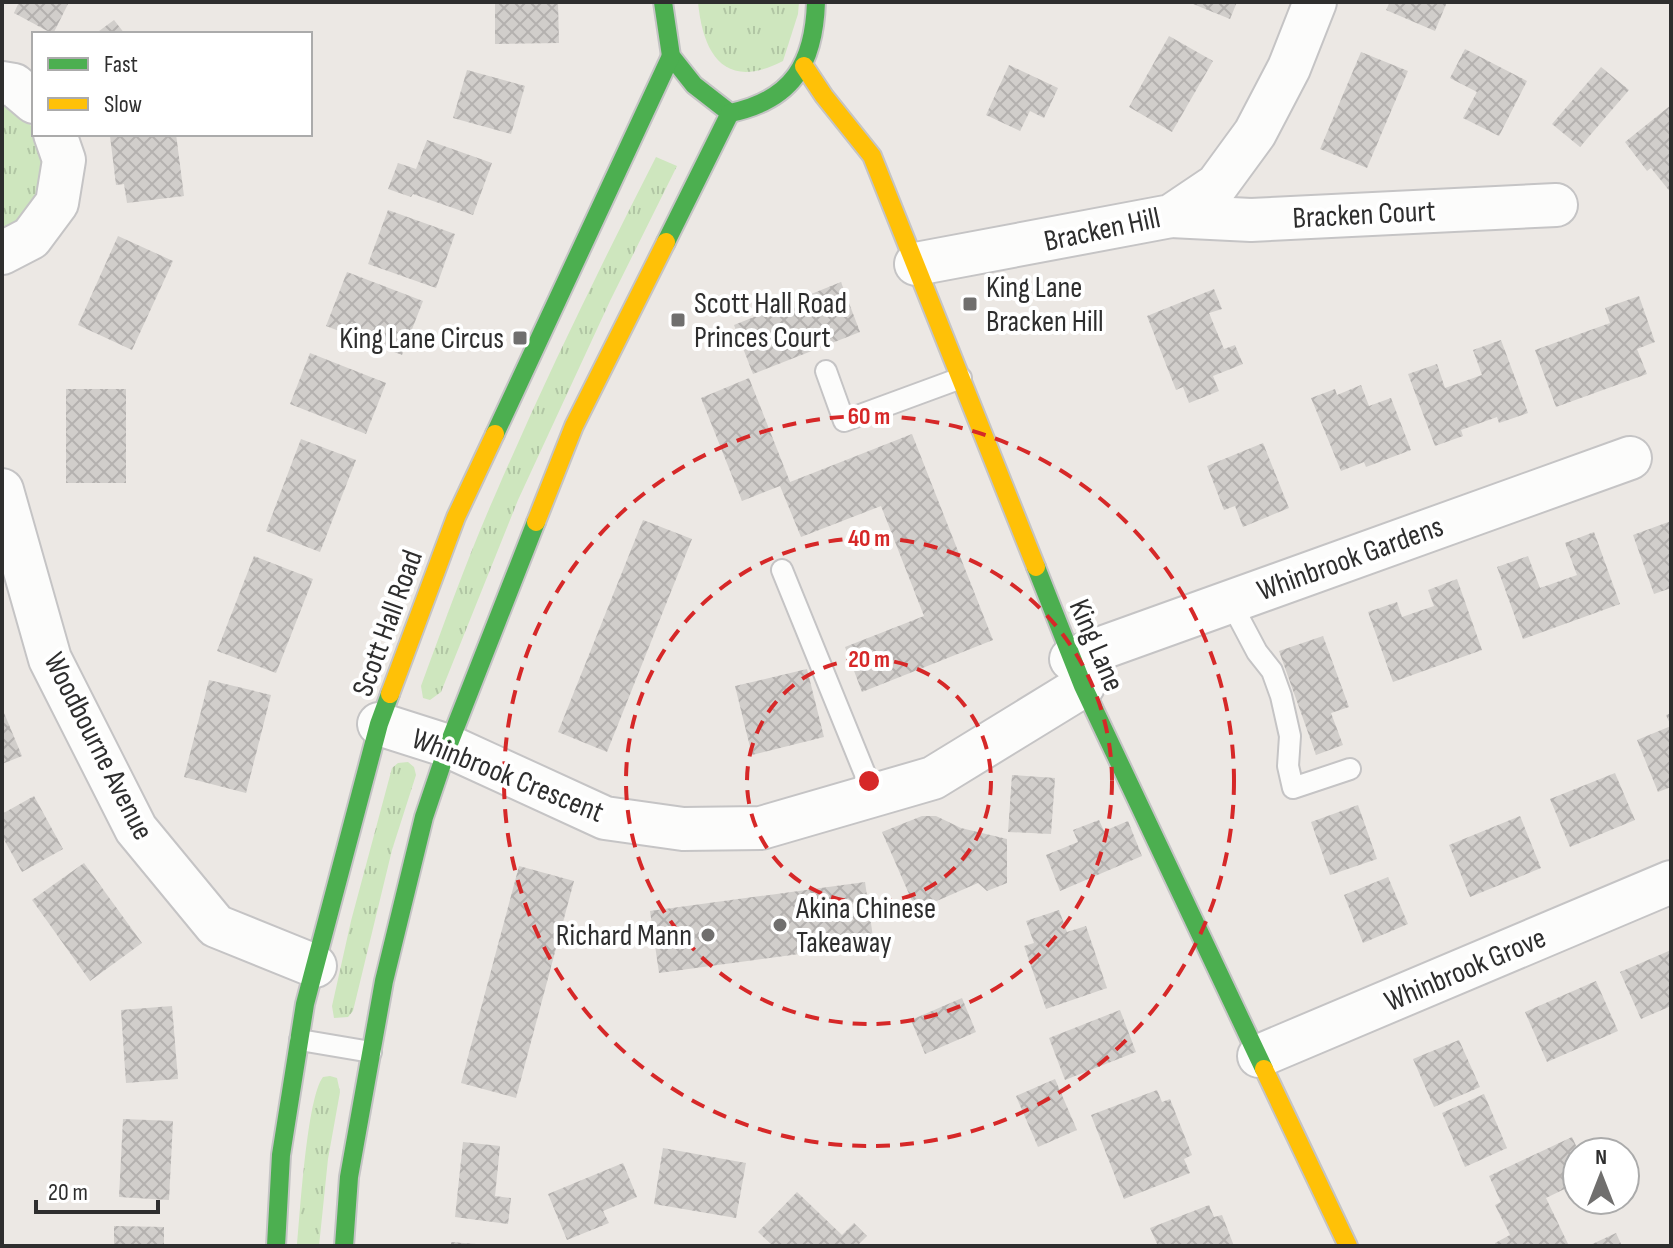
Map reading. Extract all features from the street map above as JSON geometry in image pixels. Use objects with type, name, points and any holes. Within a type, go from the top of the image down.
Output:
[{"type":"main road","points":[[663,2],[671,56],[694,85],[730,113]]},
{"type":"main road","points":[[344,1246],[349,1177],[384,981],[424,817],[448,746],[574,426],[730,113],[762,104],[784,89],[804,66],[813,44],[816,2]]},
{"type":"main road","name":"Scott Hall Road","points":[[276,1246],[281,1155],[300,1040],[315,966],[379,724],[456,517],[671,56]]},
{"type":"main road","name":"King Lane","points":[[804,66],[872,156],[1077,672],[1348,1246]]},
{"type":"street","name":"Bracken Hill","points":[[916,264],[1171,216],[1217,185],[1255,133],[1289,68],[1315,2]]},
{"type":"street","points":[[2,83],[14,85],[32,100]]},
{"type":"street","points":[[2,253],[31,238],[57,203],[64,160],[56,136]]},
{"type":"street","name":"Bracken Court","points":[[1171,216],[1251,220],[1556,205]]},
{"type":"street","name":"Whinbrook Gardens","points":[[1077,672],[1230,601],[1630,458]]},
{"type":"street","name":"Woodbourne Avenue","points":[[2,490],[50,659],[136,829],[216,926],[315,966]]},
{"type":"street","name":"Whinbrook Crescent","points":[[379,724],[448,746],[605,818],[683,829],[761,828],[933,778],[1077,672]]},
{"type":"street","name":"Whinbrook Grove","points":[[1259,1056],[1671,882]]},
{"type":"lane","points":[[826,371],[844,421],[961,378]]},
{"type":"lane","points":[[782,570],[874,796]]},
{"type":"lane","points":[[1230,601],[1257,652],[1272,671],[1281,696],[1290,736],[1288,766],[1293,788],[1350,769]]},
{"type":"lane","points":[[300,1040],[371,1052]]},
{"type":"green space","points":[[698,2],[799,2],[783,61],[746,72],[721,63],[705,38]]},
{"type":"green space","points":[[2,102],[30,124],[32,136],[38,136],[45,158],[38,200],[25,217],[2,232]]},
{"type":"green space","points":[[656,157],[677,166],[610,301],[518,500],[441,692],[430,700],[423,698],[421,686],[486,517],[553,366]]},
{"type":"green space","points":[[408,762],[414,767],[416,775],[392,850],[353,1011],[348,1017],[334,1018],[332,1006],[351,921],[392,768],[398,763]]},
{"type":"green space","points":[[323,1077],[337,1078],[340,1092],[328,1159],[319,1246],[297,1246],[313,1107]]},
{"type":"building","points":[[19,2],[69,2],[54,32],[14,13]]},
{"type":"building","points":[[495,2],[558,2],[559,43],[495,44]]},
{"type":"building","points":[[1188,2],[1237,2],[1230,19]]},
{"type":"building","points":[[1390,2],[1447,2],[1435,31],[1386,10]]},
{"type":"building","points":[[114,20],[123,32],[98,32]]},
{"type":"building","points":[[1169,36],[1213,61],[1172,132],[1129,107]]},
{"type":"building","points":[[1465,49],[1527,81],[1499,136],[1463,118],[1477,92],[1450,78]]},
{"type":"building","points":[[1361,52],[1408,71],[1367,168],[1320,149]]},
{"type":"building","points":[[1009,65],[1058,88],[1044,118],[1030,111],[1020,131],[986,115]]},
{"type":"building","points":[[1601,67],[1629,90],[1580,147],[1552,124]]},
{"type":"building","points":[[467,70],[525,86],[511,134],[453,118]]},
{"type":"building","points":[[1671,105],[1671,193],[1651,168],[1647,171],[1625,142]]},
{"type":"building","points":[[110,136],[176,136],[184,196],[127,203],[124,184],[116,185]]},
{"type":"building","points":[[427,140],[492,163],[473,215],[413,194],[411,197],[388,189],[398,163],[416,169]]},
{"type":"building","points":[[388,210],[455,234],[436,288],[368,264]]},
{"type":"building","points":[[118,236],[173,261],[132,350],[78,325]]},
{"type":"building","points":[[347,272],[423,301],[402,355],[326,326]]},
{"type":"building","points":[[841,282],[860,332],[753,374],[734,325]]},
{"type":"building","points":[[1214,289],[1222,309],[1209,313],[1224,349],[1235,345],[1243,364],[1213,376],[1219,391],[1189,403],[1183,387],[1176,390],[1147,316]]},
{"type":"building","points":[[1639,296],[1655,342],[1637,349],[1647,374],[1556,407],[1535,350],[1610,323],[1605,308]]},
{"type":"building","points":[[1501,340],[1528,413],[1499,423],[1497,417],[1461,430],[1463,436],[1435,446],[1408,374],[1437,364],[1445,388],[1482,375],[1473,350]]},
{"type":"building","points":[[310,353],[386,383],[366,434],[290,404]]},
{"type":"building","points":[[749,378],[790,482],[912,434],[993,640],[862,692],[845,647],[924,616],[881,506],[801,537],[780,486],[742,501],[701,398]]},
{"type":"building","points":[[1361,385],[1369,406],[1391,398],[1411,450],[1366,467],[1364,462],[1341,471],[1311,398],[1335,389],[1337,395]]},
{"type":"building","points":[[66,389],[126,389],[126,483],[66,483]]},
{"type":"building","points":[[301,439],[356,460],[320,552],[266,531]]},
{"type":"building","points":[[1263,443],[1289,508],[1243,527],[1235,506],[1224,510],[1207,466]]},
{"type":"building","points":[[643,520],[692,539],[607,752],[558,732]]},
{"type":"building","points":[[1671,521],[1671,588],[1654,594],[1633,535]]},
{"type":"building","points":[[1594,532],[1620,604],[1523,639],[1497,567],[1528,556],[1540,588],[1577,575],[1565,543]]},
{"type":"building","points":[[254,556],[313,579],[276,673],[217,651]]},
{"type":"building","points":[[1457,579],[1482,650],[1393,682],[1368,612],[1397,602],[1402,617],[1434,606],[1428,590]]},
{"type":"building","points":[[1323,636],[1349,707],[1331,713],[1343,745],[1316,755],[1279,651]]},
{"type":"building","points":[[807,669],[824,737],[752,755],[735,686]]},
{"type":"building","points":[[209,680],[271,695],[246,793],[184,777]]},
{"type":"building","points":[[2,708],[22,756],[2,764]]},
{"type":"building","points":[[1671,726],[1671,787],[1658,792],[1637,740]]},
{"type":"building","points":[[1615,773],[1635,820],[1570,847],[1550,799]]},
{"type":"building","points":[[1012,775],[1055,778],[1051,834],[1008,832]]},
{"type":"building","points":[[34,796],[63,849],[22,872],[2,836],[2,814]]},
{"type":"building","points":[[1358,805],[1377,859],[1330,875],[1311,822]]},
{"type":"building","points":[[922,816],[936,816],[961,828],[1007,839],[1007,883],[987,891],[978,883],[916,910],[882,832]]},
{"type":"building","points":[[1520,816],[1541,868],[1470,897],[1449,845]]},
{"type":"building","points":[[1099,820],[1104,831],[1128,821],[1142,856],[1060,891],[1046,855],[1078,842],[1073,830]]},
{"type":"building","points":[[84,863],[142,943],[90,981],[32,900]]},
{"type":"building","points":[[519,866],[574,881],[516,1098],[461,1083]]},
{"type":"building","points":[[1388,877],[1408,924],[1363,943],[1344,895]]},
{"type":"building","points":[[865,882],[874,944],[659,973],[650,911]]},
{"type":"building","points":[[1059,910],[1067,932],[1086,926],[1107,988],[1046,1009],[1024,946],[1034,943],[1026,921]]},
{"type":"building","points":[[1671,950],[1671,1006],[1641,1019],[1620,972]]},
{"type":"building","points":[[1596,981],[1618,1031],[1547,1062],[1525,1012]]},
{"type":"building","points":[[962,998],[976,1032],[925,1054],[911,1020]]},
{"type":"building","points":[[172,1006],[178,1079],[126,1083],[121,1010]]},
{"type":"building","points":[[1120,1010],[1136,1052],[1065,1080],[1049,1038]]},
{"type":"building","points":[[1459,1040],[1480,1087],[1434,1107],[1413,1059]]},
{"type":"building","points":[[1055,1079],[1077,1130],[1038,1147],[1016,1096]]},
{"type":"building","points":[[1157,1090],[1162,1102],[1170,1099],[1192,1155],[1184,1159],[1190,1173],[1124,1199],[1091,1115]]},
{"type":"building","points":[[1484,1094],[1507,1148],[1465,1167],[1442,1113]]},
{"type":"building","points":[[123,1119],[173,1121],[169,1200],[119,1197]]},
{"type":"building","points":[[463,1142],[500,1146],[495,1196],[511,1198],[508,1224],[455,1217]]},
{"type":"building","points":[[1561,1142],[1561,1191],[1546,1198],[1569,1246],[1496,1246],[1495,1243],[1510,1235],[1495,1205],[1501,1202],[1489,1176]]},
{"type":"building","points":[[663,1148],[746,1163],[736,1218],[654,1204]]},
{"type":"building","points":[[623,1163],[637,1197],[603,1211],[609,1223],[567,1240],[548,1194]]},
{"type":"building","points":[[797,1192],[842,1235],[854,1223],[867,1236],[857,1246],[773,1246],[758,1232]]},
{"type":"building","points":[[1209,1205],[1214,1217],[1222,1215],[1234,1246],[1158,1246],[1150,1228]]},
{"type":"building","points":[[114,1226],[164,1227],[164,1246],[114,1246]]},
{"type":"building","points":[[1616,1233],[1622,1246],[1588,1246]]},
{"type":"building","points":[[451,1242],[476,1244],[476,1246],[451,1246]]},
{"type":"traffic: fast","points":[[663,2],[671,56],[694,85],[730,113],[770,99],[796,76],[811,43],[816,2]]},
{"type":"traffic: fast","points":[[495,434],[671,56]]},
{"type":"traffic: fast","points":[[666,242],[730,113]]},
{"type":"traffic: fast","points":[[344,1246],[349,1177],[384,981],[424,817],[448,746],[536,522]]},
{"type":"traffic: fast","points":[[1036,567],[1083,686],[1264,1069]]},
{"type":"traffic: fast","points":[[276,1246],[281,1155],[305,1004],[379,724],[390,694]]},
{"type":"traffic: slow","points":[[804,66],[872,156],[1036,567]]},
{"type":"traffic: slow","points":[[536,522],[574,426],[666,242]]},
{"type":"traffic: slow","points":[[390,694],[456,517],[495,434]]},
{"type":"traffic: slow","points":[[1264,1069],[1348,1246]]},
{"type":"place","name":"King Lane Bracken Hill","points":[[970,304]]},
{"type":"place","name":"Scott Hall Road Princes Court","points":[[678,320]]},
{"type":"place","name":"King Lane Circus","points":[[520,338]]},
{"type":"place","name":"Akina Chinese Takeaway","points":[[780,925]]},
{"type":"place","name":"Richard Mann","points":[[708,935]]}]
